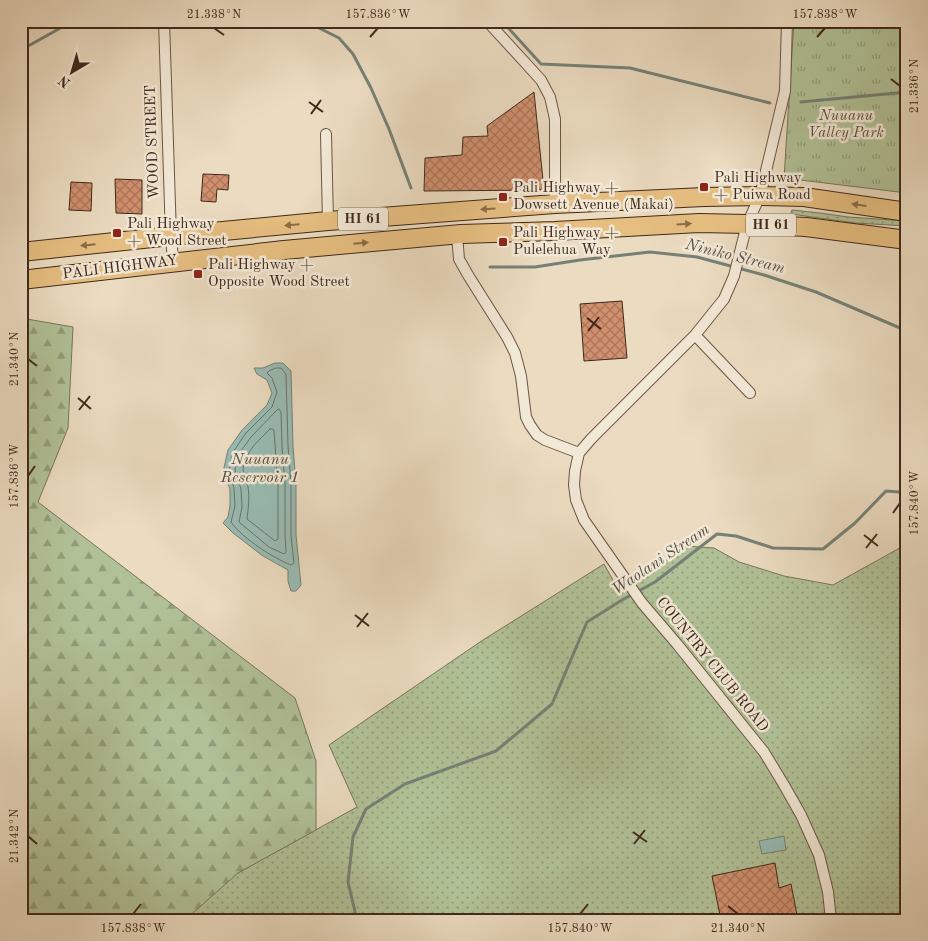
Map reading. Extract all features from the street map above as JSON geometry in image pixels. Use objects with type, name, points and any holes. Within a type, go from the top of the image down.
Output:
[{"type":"highway","name":"PALI HIGHWAY","points":[[21,252],[328,221],[554,204],[760,196],[804,197],[907,212]]},
{"type":"highway","points":[[554,204],[565,217],[577,220],[624,219],[635,226]]},
{"type":"highway","points":[[459,235],[468,226],[524,224],[545,221],[551,216],[554,204]]},
{"type":"highway","name":"PALI HIGHWAY","points":[[21,280],[284,250],[459,235],[699,223],[806,227],[907,240]]},
{"type":"street","name":"WOOD STREET","points":[[164,21],[173,262]]},
{"type":"street","points":[[487,21],[541,80],[550,96],[555,119],[554,204]]},
{"type":"street","points":[[459,235],[459,260],[515,353],[526,417],[530,425],[537,435],[545,440],[579,453],[695,335],[724,299],[734,276],[747,224],[760,196],[785,91],[788,21]]},
{"type":"street","points":[[326,134],[328,221]]},
{"type":"street","points":[[695,335],[750,393]]},
{"type":"street","name":"COUNTRY CLUB ROAD","points":[[579,453],[574,485],[576,500],[584,520],[642,603],[764,752],[801,815],[819,855],[828,892],[831,920]]},
{"type":"green space","name":"Nuuanu Valley Park","points":[[794,21],[907,21],[907,193],[784,178]]},
{"type":"green space","points":[[792,210],[848,217],[907,221],[907,226],[855,223],[792,214]]},
{"type":"green space","points":[[21,318],[73,327],[68,428],[38,502],[295,698],[316,761],[316,830],[238,873],[185,920],[21,920]]},
{"type":"green space","points":[[907,544],[907,920],[177,920],[238,873],[357,807],[329,745],[483,640],[604,564],[619,591],[646,576],[685,546],[714,548],[739,562],[784,576],[833,585]]},
{"type":"water","name":"Nuuanu Reservoir 1","points":[[275,363],[283,363],[291,371],[296,484],[296,535],[301,585],[296,591],[291,591],[288,581],[288,570],[263,556],[223,523],[228,517],[230,506],[230,489],[223,472],[228,450],[242,430],[267,405],[272,393],[267,380],[257,374],[254,368],[263,368]]},
{"type":"water","points":[[784,836],[786,850],[762,854],[759,841]]},
{"type":"building","points":[[534,92],[544,190],[424,191],[425,158],[462,155],[463,137],[488,136],[487,126]]},
{"type":"building","points":[[203,174],[229,175],[228,190],[217,189],[216,202],[201,201]]},
{"type":"building","points":[[115,179],[142,180],[142,214],[116,213]]},
{"type":"building","points":[[71,182],[92,183],[91,211],[69,210]]},
{"type":"building","points":[[622,301],[627,358],[584,361],[580,304]]},
{"type":"building","points":[[775,863],[779,888],[791,884],[798,920],[721,920],[712,876]]},
{"type":"waterway","name":"Niniko Stream","points":[[21,50],[73,21]]},
{"type":"waterway","name":"Niniko Stream","points":[[305,21],[339,38],[353,54],[371,88],[389,129],[411,188]]},
{"type":"waterway","points":[[502,21],[541,64],[630,68],[770,103]]},
{"type":"waterway","points":[[801,102],[907,92]]},
{"type":"waterway","name":"Niniko Stream","points":[[490,267],[535,267],[650,252],[697,257],[764,275],[816,292],[907,331]]},
{"type":"waterway","name":"Waolani Stream","points":[[357,920],[348,882],[353,837],[366,809],[405,784],[496,751],[552,704],[587,622],[655,582],[717,534],[736,536],[773,548],[823,549],[855,523],[886,491],[899,492],[907,488]]},
{"type":"place","name":"Pali Highway + Puiwa Road","points":[[704,187]]},
{"type":"place","name":"Pali Highway + Dowsett Avenue (Makai)","points":[[503,197]]},
{"type":"place","name":"Pali Highway + Wood Street","points":[[117,233]]},
{"type":"place","name":"Pali Highway + Pulelehua Way","points":[[503,242]]},
{"type":"place","name":"Pali Highway + Opposite Wood Street","points":[[198,274]]}]
